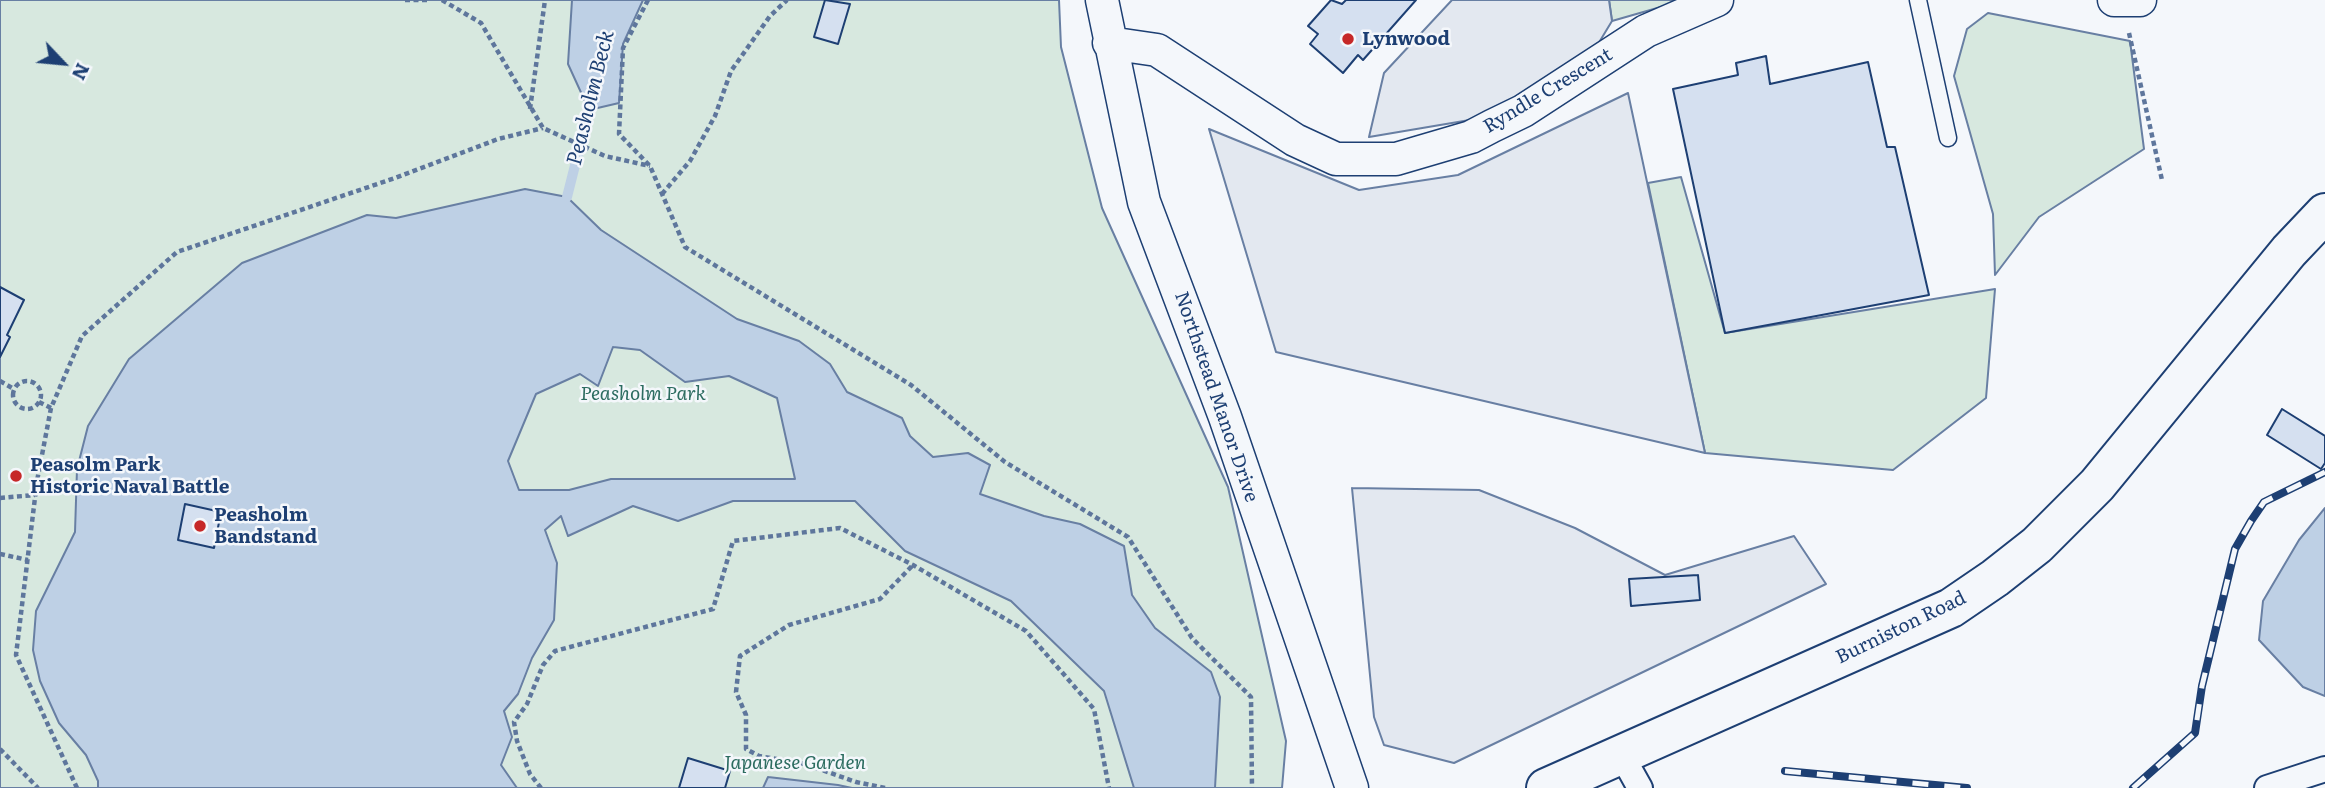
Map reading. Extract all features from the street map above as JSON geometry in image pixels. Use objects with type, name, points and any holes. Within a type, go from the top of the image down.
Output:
[{"type":"main road","name":"Burniston Road","points":[[1546,788],[1951,608],[1995,578],[2037,545],[2097,485],[2289,251],[2325,213]]},
{"type":"street","name":"Northstead Manor Drive","points":[[1102,0],[1144,202],[1225,417],[1352,788]]},
{"type":"street","name":"Ryndle Crescent","points":[[1109,43],[1157,50],[1295,140],[1336,159],[1396,159],[1471,137],[1512,116],[1646,31],[1717,0]]},
{"type":"street","points":[[1621,754],[1640,788]]},
{"type":"street","points":[[2267,788],[2325,769]]},
{"type":"lane","points":[[1918,0],[1948,138]]},
{"type":"path","points":[[405,0],[428,0]]},
{"type":"path","points":[[442,0],[481,23],[543,128],[605,156],[650,166]]},
{"type":"path","points":[[530,110],[545,0]]},
{"type":"path","points":[[648,0],[623,48],[619,134],[650,166],[685,247],[911,385],[1005,462],[1128,537],[1192,638],[1251,697],[1252,788]]},
{"type":"path","points":[[662,194],[690,161],[715,116],[731,71],[770,16],[787,0]]},
{"type":"path","points":[[2125,0],[2162,180]]},
{"type":"path","points":[[77,788],[16,655],[35,495],[51,408],[82,335],[177,252],[395,178],[498,139],[543,128]]},
{"type":"path","points":[[0,381],[15,389]]},
{"type":"path","points":[[23,381],[33,382],[39,388],[39,402],[29,408],[20,407],[14,400],[15,389],[23,381]]},
{"type":"path","points":[[39,402],[51,408]]},
{"type":"path","points":[[0,498],[35,495]]},
{"type":"path","points":[[541,788],[530,774],[517,741],[513,722],[527,705],[543,665],[555,651],[713,609],[733,541],[840,528],[913,565],[1026,631],[1094,709],[1109,788]]},
{"type":"path","points":[[0,554],[27,560]]},
{"type":"path","points":[[885,788],[856,785],[805,764],[759,755],[746,749],[746,715],[736,692],[740,656],[789,625],[880,599],[913,565]]},
{"type":"path","points":[[0,749],[38,788]]},
{"type":"green space","name":"Peasholm Park","points":[[0,0],[1059,0],[1061,47],[1102,208],[1228,487],[1286,741],[1282,788],[0,788]]},
{"type":"green space","points":[[1609,0],[1685,0],[1612,21]]},
{"type":"green space","points":[[1988,13],[2130,41],[2144,149],[2039,217],[1995,275],[1993,214],[1954,76],[1967,29]]},
{"type":"green space","points":[[1681,177],[1725,333],[1995,289],[1986,398],[1893,470],[1705,453],[1648,183]]},
{"type":"shaded area","points":[[1452,0],[1609,0],[1612,21],[1592,54],[1523,111],[1369,137],[1384,73]]},
{"type":"shaded area","points":[[1628,93],[1705,453],[1276,352],[1209,129],[1359,190],[1458,175]]},
{"type":"shaded area","points":[[1352,488],[1479,490],[1575,528],[1665,575],[1794,536],[1826,584],[1454,763],[1384,745],[1374,717]]},
{"type":"water","points":[[572,0],[643,0],[623,44],[619,103],[589,110],[568,64]]},
{"type":"water","points":[[525,189],[567,197],[601,230],[737,319],[799,341],[830,364],[847,392],[902,418],[910,436],[933,457],[968,453],[990,465],[980,494],[1044,516],[1080,524],[1124,546],[1132,595],[1155,628],[1211,672],[1220,697],[1215,788],[1134,788],[1104,691],[1011,601],[905,551],[855,501],[733,501],[678,521],[633,506],[568,536],[561,516],[545,530],[557,563],[554,620],[532,658],[518,694],[504,711],[512,737],[501,765],[517,788],[98,788],[98,781],[86,755],[59,723],[40,681],[33,650],[36,611],[75,532],[77,469],[88,426],[129,359],[242,263],[367,215],[396,218]],"holes":[[[613,347],[640,350],[685,382],[729,376],[777,398],[795,479],[611,479],[569,490],[519,490],[508,461],[536,394],[580,374],[598,386]]]},
{"type":"water","points":[[2325,508],[2325,696],[2303,687],[2259,640],[2263,601],[2299,540]]},
{"type":"water","points":[[768,777],[838,785],[852,788],[763,788]]},
{"type":"building","points":[[825,0],[850,4],[838,44],[814,37]]},
{"type":"building","name":"Lynwood","points":[[1331,0],[1342,4],[1346,0],[1416,0],[1363,60],[1358,55],[1343,73],[1310,44],[1318,34],[1308,26]]},
{"type":"building","points":[[1766,56],[1770,84],[1868,62],[1887,147],[1895,147],[1929,295],[1725,333],[1673,89],[1738,75],[1736,63]]},
{"type":"building","points":[[0,287],[24,300],[0,357]]},
{"type":"building","points":[[2282,409],[2325,436],[2325,463],[2321,469],[2267,435]]},
{"type":"building","name":"Peasholm Bandstand","points":[[185,504],[221,512],[214,548],[178,540]]},
{"type":"building","points":[[1698,575],[1700,600],[1631,606],[1629,579]]},
{"type":"building","points":[[688,758],[730,771],[725,788],[679,788]]},
{"type":"waterway","name":"Peasholm Beck","points":[[567,197],[592,98]]},
{"type":"railway","points":[[2133,788],[2195,733],[2202,686],[2235,549],[2251,521],[2264,502],[2325,472]]},
{"type":"railway","points":[[1785,771],[1967,788]]},
{"type":"place","name":"Lynwood","points":[[1348,39]]},
{"type":"place","name":"Peasolm Park Historic Naval Battle","points":[[16,476]]},
{"type":"place","name":"Peasholm Bandstand","points":[[200,526]]},
{"type":"park label","name":"Japanese Garden","points":[[795,763]]}]
